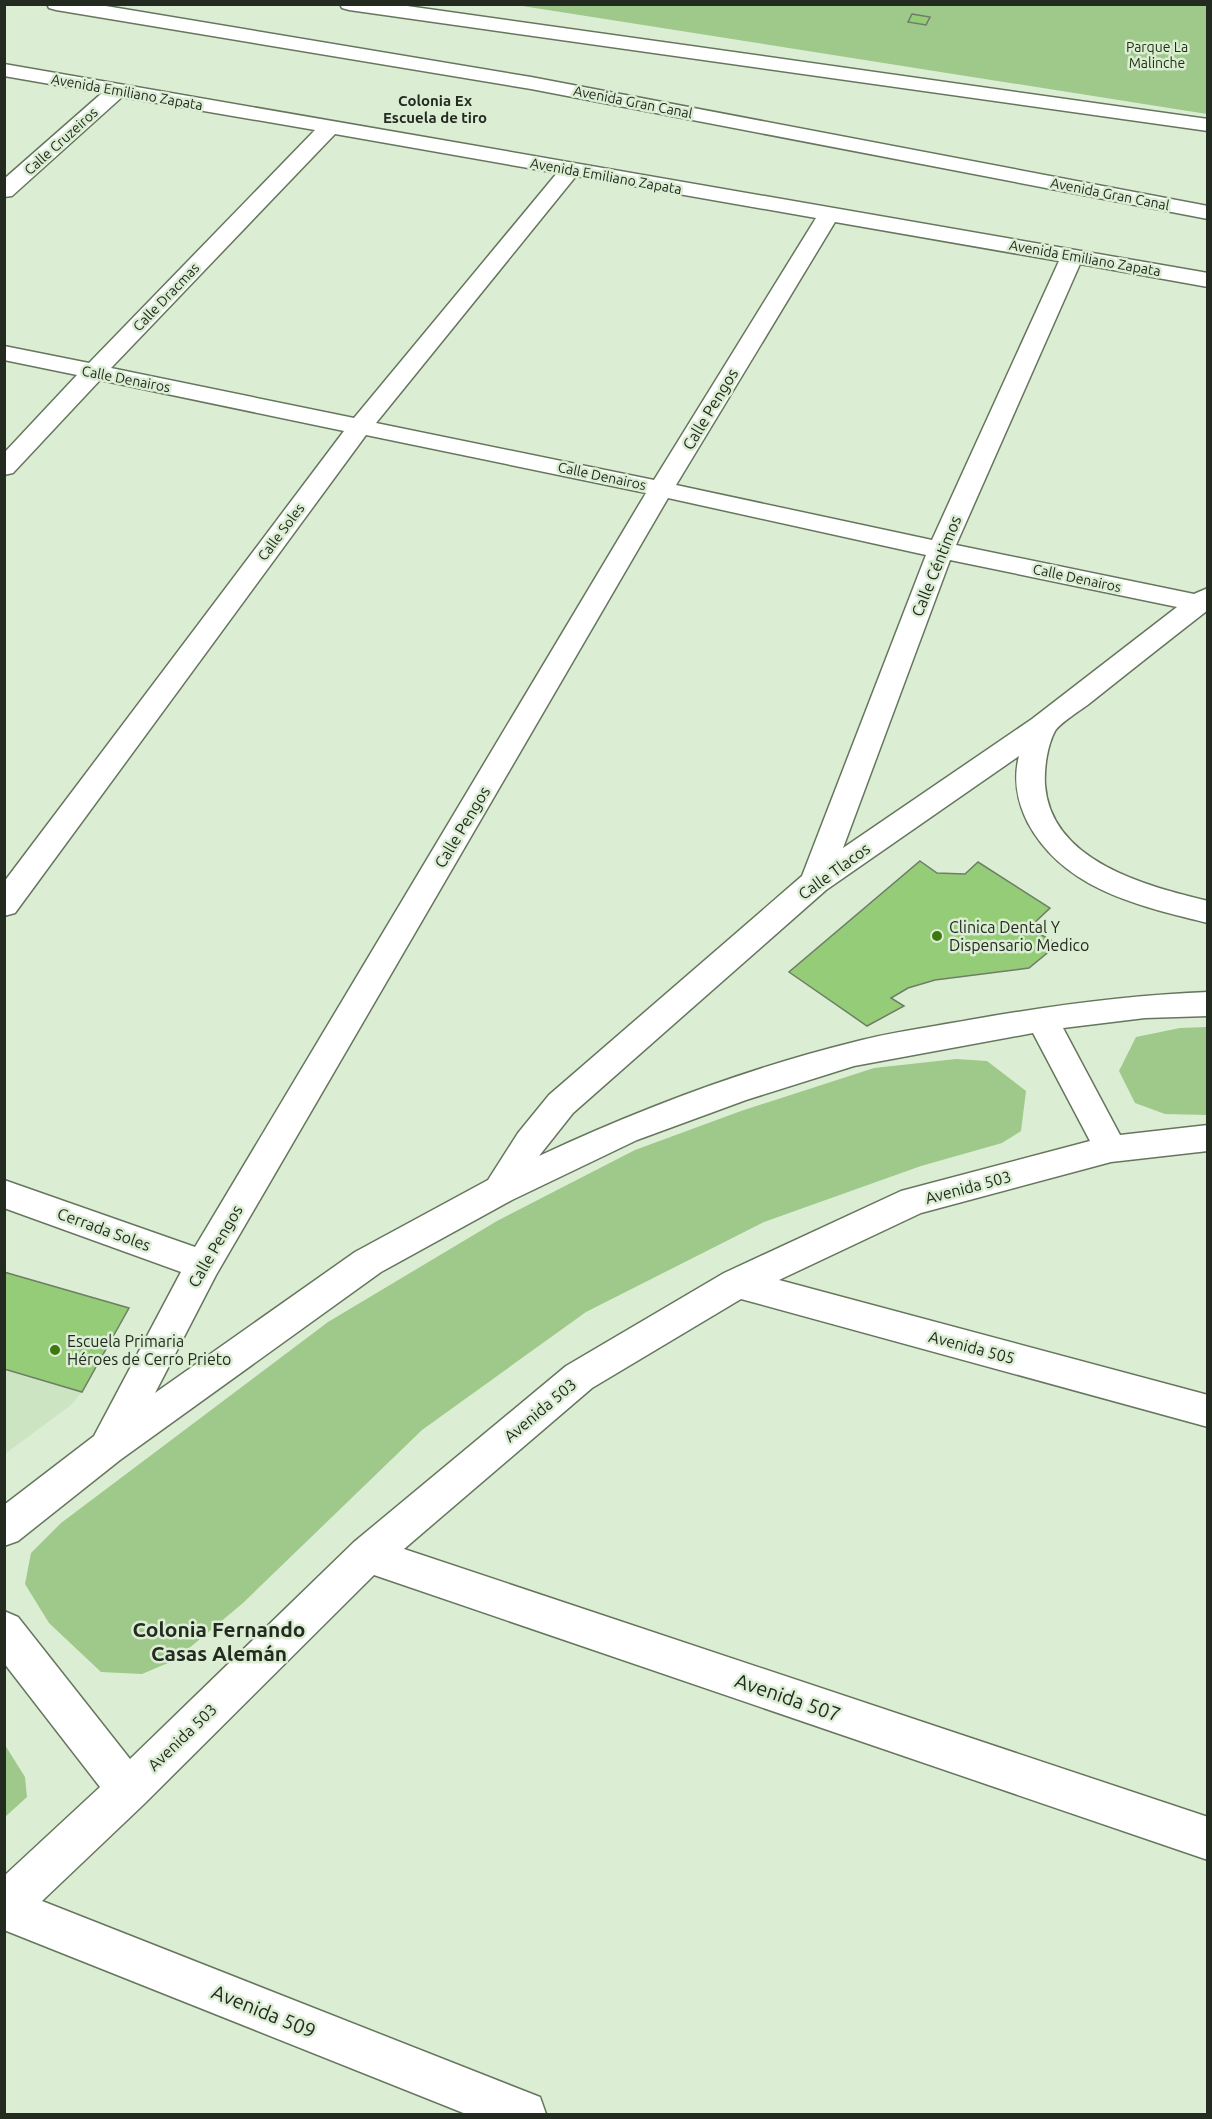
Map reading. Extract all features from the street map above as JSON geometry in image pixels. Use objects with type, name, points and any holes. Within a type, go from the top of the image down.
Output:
[{"type":"street","name":"Avenida Gran Canal","points":[[56,4],[531,83],[1208,213]]},
{"type":"street","points":[[349,4],[1208,125]]},
{"type":"street","name":"Avenida Emiliano Zapata","points":[[4,70],[1208,280]]},
{"type":"street","name":"Calle Cruzeiros","points":[[4,191],[118,90]]},
{"type":"street","name":"Calle Dracmas","points":[[4,468],[329,128]]},
{"type":"street","name":"Calle Soles","points":[[4,905],[360,426],[571,169]]},
{"type":"street","name":"Calle Pengos","points":[[107,1448],[203,1265],[661,489],[829,214]]},
{"type":"street","name":"Calle Céntimos","points":[[815,882],[941,550],[1072,256]]},
{"type":"street","name":"Calle Denairos","points":[[4,353],[661,489],[941,550],[1203,600]]},
{"type":"street","name":"Calle Tlacos","points":[[501,1190],[530,1142],[561,1104],[815,882],[1042,726],[1203,600]]},
{"type":"street","points":[[1042,726],[1030,774],[1033,806],[1052,837],[1079,863],[1111,883],[1208,912]]},
{"type":"street","points":[[4,1528],[107,1448],[368,1262],[501,1190],[625,1131],[736,1090],[854,1053],[1042,1019],[1145,1006],[1208,1004]]},
{"type":"street","points":[[1042,1019],[1110,1149]]},
{"type":"street","name":"Avenida 503","points":[[4,1907],[128,1790],[368,1555],[579,1377],[737,1283],[913,1201],[1110,1149],[1208,1138]]},
{"type":"street","name":"Cerrada Soles","points":[[4,1194],[203,1265]]},
{"type":"street","name":"Avenida 505","points":[[737,1283],[1208,1411]]},
{"type":"street","name":"Avenida 507","points":[[368,1555],[1208,1839]]},
{"type":"street","points":[[4,1630],[128,1790]]},
{"type":"street","name":"Avenida 509","points":[[4,1907],[523,2115]]},
{"type":"shaded area","name":"Escuela Primaria Héroes de Cerro Prieto","points":[[4,1272],[129,1308],[82,1392],[71,1405],[5,1454]]},
{"type":"green space","name":"Parque La Malinche","points":[[516,5],[1207,5],[1207,114]]},
{"type":"green space","points":[[1207,1027],[1207,1115],[1165,1114],[1135,1103],[1119,1071],[1136,1037],[1180,1028]]},
{"type":"green space","points":[[956,1059],[987,1061],[1026,1091],[1021,1131],[1002,1143],[921,1166],[764,1222],[586,1312],[422,1430],[243,1603],[175,1660],[142,1674],[101,1672],[49,1623],[25,1584],[31,1553],[61,1523],[328,1322],[497,1221],[635,1150],[741,1111],[874,1068]]},
{"type":"green space","points":[[5,1745],[25,1777],[27,1797],[5,1817]]},
{"type":"building","points":[[912,14],[930,17],[926,25],[908,22]]},
{"type":"building","name":"Clinica Dental Y Dispensario Medico","points":[[920,861],[937,873],[965,874],[978,862],[1050,908],[1029,928],[1058,944],[1029,968],[935,980],[908,988],[891,998],[904,1006],[867,1026],[789,972]]},
{"type":"building","name":"Escuela Primaria Héroes de Cerro Prieto","points":[[4,1272],[129,1308],[82,1392],[4,1369]]},
{"type":"place","name":"Clinica Dental Y Dispensario Medico","points":[[937,936]]},
{"type":"place","name":"Escuela Primaria Héroes de Cerro Prieto","points":[[55,1350]]},
{"type":"district","name":"Colonia Ex Escuela de tiro","points":[[435,108]]},
{"type":"district","name":"Colonia Fernando Casas Alemán","points":[[219,1641]]}]
